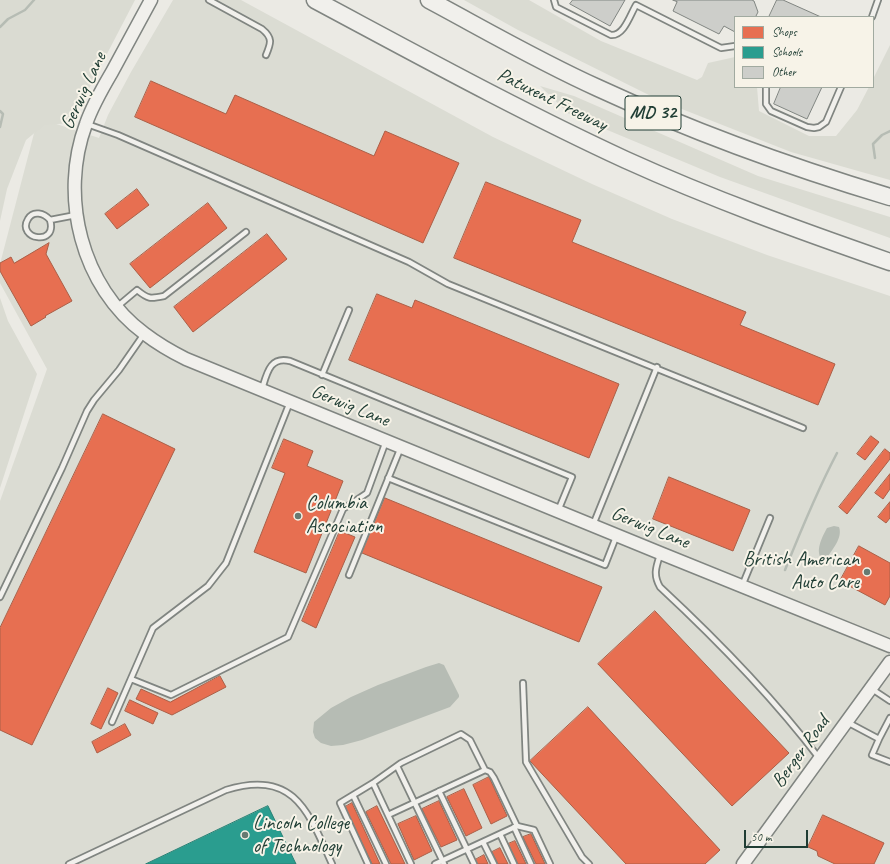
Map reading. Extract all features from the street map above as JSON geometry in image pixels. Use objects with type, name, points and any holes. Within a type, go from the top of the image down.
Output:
[{"type":"highway","name":"Patuxent Freeway","points":[[315,0],[513,105],[628,160],[730,203],[834,243],[890,262]]},
{"type":"highway","name":"Patuxent Freeway","points":[[429,0],[535,57],[597,88],[695,131],[795,168],[890,197]]},
{"type":"street","name":"Gerwig Lane","points":[[151,0],[93,106],[80,143],[76,162],[74,196],[80,234],[91,264],[103,287],[117,307],[144,334],[169,351],[290,402],[890,646]]},
{"type":"street","name":"Berger Road","points":[[743,864],[890,662]]},
{"type":"lane","points":[[209,0],[262,29],[268,34],[270,44],[266,55]]},
{"type":"lane","points":[[554,0],[556,7],[611,35],[621,32],[636,5],[722,48],[734,46]]},
{"type":"lane","points":[[872,16],[878,0]]},
{"type":"lane","points":[[766,88],[766,104],[771,111],[807,127],[819,128],[826,122],[841,88]]},
{"type":"lane","points":[[86,124],[118,136],[409,262],[448,284],[657,367],[803,428]]},
{"type":"lane","points":[[37,213],[46,215],[50,220],[51,225],[47,235],[42,238],[37,238],[29,234],[26,223],[31,216],[37,213]]},
{"type":"lane","points":[[50,220],[76,215]]},
{"type":"lane","points":[[117,307],[137,290],[146,298],[164,296],[246,232]]},
{"type":"lane","points":[[322,374],[349,310]]},
{"type":"lane","points":[[0,597],[62,468],[87,411],[119,370],[144,334]]},
{"type":"lane","points":[[262,390],[270,367],[280,361],[290,361],[322,374],[572,477],[558,511]]},
{"type":"lane","points":[[592,525],[657,367]]},
{"type":"lane","points":[[112,722],[153,628],[208,586],[226,563],[290,402]]},
{"type":"lane","points":[[131,679],[171,696],[288,637],[343,509],[366,493],[386,441]]},
{"type":"lane","points":[[349,575],[401,447]]},
{"type":"lane","points":[[388,478],[605,565],[617,535]]},
{"type":"lane","points":[[742,586],[770,518]]},
{"type":"lane","points":[[660,553],[655,573],[656,580],[660,587],[707,631],[796,728],[819,758]]},
{"type":"lane","points":[[523,683],[526,762],[582,857],[589,864]]},
{"type":"lane","points":[[870,688],[890,701]]},
{"type":"lane","points":[[890,718],[872,755],[890,762]]},
{"type":"lane","points":[[846,722],[879,739]]},
{"type":"lane","points":[[368,864],[340,803],[373,783],[401,763],[462,734],[470,740],[485,770],[490,772],[494,778],[531,864]]},
{"type":"lane","points":[[397,766],[443,862]]},
{"type":"lane","points":[[388,815],[485,770]]},
{"type":"lane","points":[[373,783],[411,864]]},
{"type":"lane","points":[[69,864],[226,790],[254,784],[278,788],[298,800],[314,824],[332,864]]},
{"type":"lane","points":[[439,791],[474,864]]},
{"type":"lane","points":[[353,795],[386,864]]},
{"type":"lane","points":[[435,864],[443,862],[515,827],[534,830],[550,864]]},
{"type":"lane","points":[[500,834],[514,864]]},
{"type":"lane","points":[[483,842],[494,864]]},
{"type":"shaded area","points":[[0,0],[135,0],[71,123],[44,125],[26,140],[7,189],[0,221]]},
{"type":"shaded area","points":[[173,0],[241,0],[493,137],[592,184],[672,219],[767,255],[890,296],[890,864],[0,864],[0,501],[47,369],[0,283],[0,264],[38,118],[99,138],[108,115],[131,72]]},
{"type":"shaded area","points":[[464,0],[529,0],[601,41],[697,80],[702,77],[708,63],[734,57],[734,88],[757,88],[759,111],[809,136],[836,136],[857,110],[868,88],[874,88],[874,77],[890,45],[890,180],[791,152],[659,100],[518,30]]},
{"type":"shaded area","points":[[540,86],[574,96],[758,176],[890,217],[890,238],[720,177],[569,114]]},
{"type":"shaded area","points":[[0,298],[8,321],[37,374],[0,488]]},
{"type":"shaded area","points":[[834,526],[839,527],[840,535],[834,548],[826,559],[823,560],[819,553],[821,540],[827,528]]},
{"type":"shaded area","points":[[439,663],[444,665],[459,695],[450,707],[362,740],[343,745],[331,746],[321,743],[315,738],[313,732],[314,722],[331,708],[378,685]]},
{"type":"building: Shops","points":[[151,81],[226,114],[235,95],[374,156],[385,131],[459,163],[423,243],[135,117]]},
{"type":"building: Shops","points":[[486,182],[581,220],[572,242],[746,312],[740,325],[835,364],[818,405],[454,258]]},
{"type":"building: Shops","points":[[137,189],[149,205],[117,229],[105,214]]},
{"type":"building: Shops","points":[[208,203],[227,228],[150,288],[130,264]]},
{"type":"building: Shops","points":[[267,234],[287,259],[193,332],[174,307]]},
{"type":"building: Shops","points":[[49,243],[46,254],[72,301],[45,316],[46,317],[31,326],[0,271],[0,263],[11,257],[14,263]]},
{"type":"building: Shops","points":[[377,294],[412,308],[415,300],[619,384],[589,458],[349,360]]},
{"type":"building: Shops","points":[[103,414],[175,449],[32,745],[0,730],[0,628]]},
{"type":"building: Shops","points":[[871,436],[879,442],[865,460],[857,454]]},
{"type":"building: Shops","name":"Columbia Association","points":[[284,439],[313,451],[307,466],[343,481],[306,573],[254,552],[285,473],[272,468]]},
{"type":"building: Shops","points":[[885,449],[890,453],[890,459],[847,514],[839,507]]},
{"type":"building: Shops","points":[[890,474],[890,489],[883,499],[875,493]]},
{"type":"building: Shops","points":[[669,477],[750,510],[733,551],[653,519]]},
{"type":"building: Shops","points":[[385,498],[602,587],[579,642],[362,553]]},
{"type":"building: Shops","points":[[890,502],[890,518],[886,523],[878,517]]},
{"type":"building: Shops","points":[[340,531],[355,537],[316,628],[302,621]]},
{"type":"building: Shops","name":"British American Auto Care","points":[[859,546],[890,563],[890,596],[885,605],[840,581]]},
{"type":"building: Shops","points":[[655,611],[789,753],[732,806],[598,664]]},
{"type":"building: Shops","points":[[220,676],[226,687],[172,715],[136,699],[141,689],[170,702]]},
{"type":"building: Shops","points":[[108,688],[118,693],[101,729],[91,724]]},
{"type":"building: Shops","points":[[130,700],[158,713],[153,724],[125,711]]},
{"type":"building: Shops","points":[[588,707],[720,850],[705,864],[626,864],[530,761]]},
{"type":"building: Shops","points":[[125,724],[131,735],[97,753],[92,742]]},
{"type":"building: Shops","points":[[489,777],[507,816],[491,824],[473,785]]},
{"type":"building: Shops","points":[[464,789],[482,828],[466,836],[447,797]]},
{"type":"building: Shops","points":[[439,801],[457,840],[441,847],[422,809]]},
{"type":"building: Shops","points":[[352,803],[380,864],[372,864],[345,807]]},
{"type":"building: Shops","points":[[377,806],[405,864],[391,864],[366,812]]},
{"type":"building: Shops","points":[[823,815],[884,843],[874,864],[835,864],[818,856],[817,851],[808,847]]},
{"type":"building: Shops","points":[[416,816],[432,851],[414,860],[398,824]]},
{"type":"building: Shops","points":[[531,834],[545,864],[536,864],[523,837]]},
{"type":"building: Shops","points":[[515,841],[526,864],[518,864],[508,844]]},
{"type":"building: Shops","points":[[500,848],[508,864],[498,864],[492,852]]},
{"type":"building: Shops","points":[[484,855],[488,864],[477,864],[475,860]]},
{"type":"building: Schools","name":"Lincoln College of Technology","points":[[268,806],[296,864],[146,864]]},
{"type":"building: Other","points":[[573,0],[625,0],[610,26],[570,4]]},
{"type":"building: Other","points":[[673,0],[752,0],[754,1],[758,12],[756,16],[734,16],[734,31],[724,26],[719,34],[673,11],[677,2]]},
{"type":"building: Other","points":[[777,0],[783,0],[819,16],[769,16]]},
{"type":"building: Other","points":[[781,88],[822,88],[807,119],[774,104]]},
{"type":"waterway","points":[[0,27],[8,19],[25,10],[34,0]]},
{"type":"waterway","points":[[0,111],[3,114],[0,127]]},
{"type":"waterway","points":[[875,158],[873,144],[882,135],[890,131]]},
{"type":"waterway","points":[[785,570],[803,525],[837,453]]},
{"type":"place","name":"Columbia Association","points":[[298,516]]},
{"type":"place","name":"British American Auto Care","points":[[867,572]]},
{"type":"place","name":"Lincoln College of Technology","points":[[245,835]]}]
